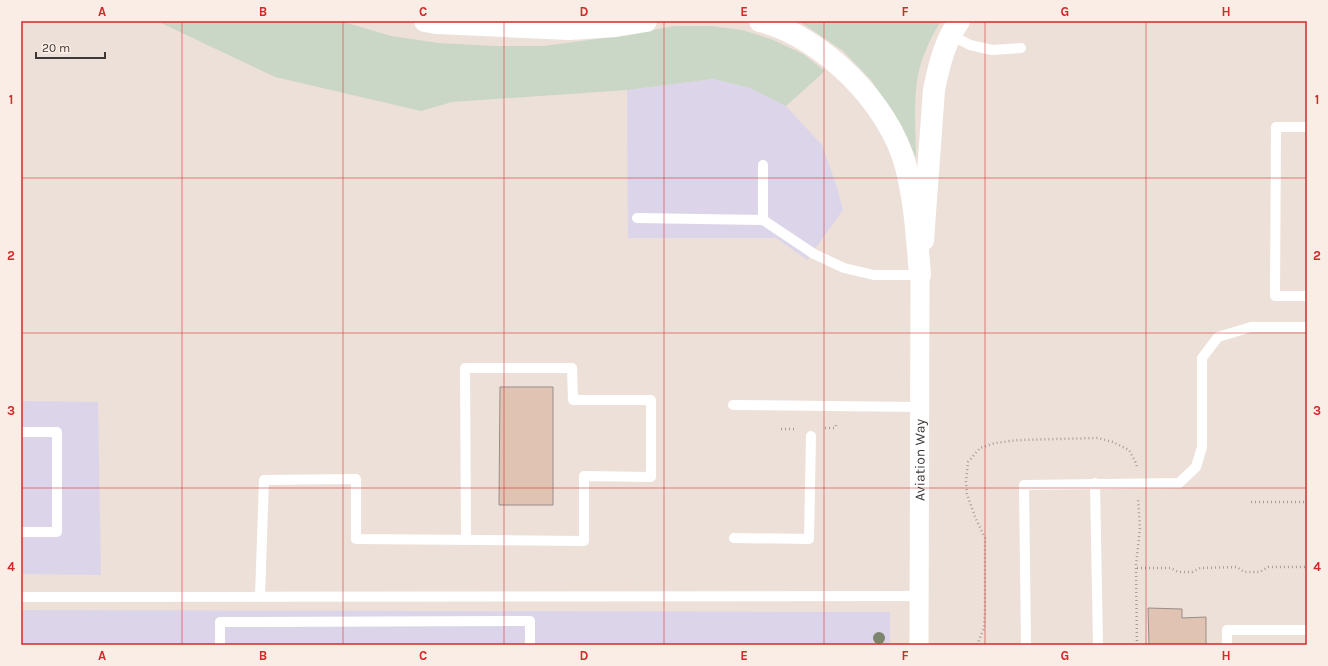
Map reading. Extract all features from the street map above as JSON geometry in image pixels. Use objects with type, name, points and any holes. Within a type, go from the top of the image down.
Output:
[{"type":"main road","points":[[425,21],[436,23],[569,29],[616,26],[646,21]]},
{"type":"main road","points":[[510,27],[544,21]]},
{"type":"main road","points":[[760,21],[791,32],[814,45],[853,78],[885,119],[897,142],[906,166],[911,190],[920,275]]},
{"type":"main road","points":[[920,275],[934,90],[938,67],[955,28]]},
{"type":"street","name":"Aviation Way","points":[[919,645],[920,275]]},
{"type":"lane","points":[[955,28],[970,45],[992,50],[1021,48]]},
{"type":"lane","points":[[1307,126],[1276,127],[1275,296],[1307,296]]},
{"type":"lane","points":[[763,164],[763,220]]},
{"type":"lane","points":[[637,218],[763,220],[814,254],[844,268],[874,275],[920,275]]},
{"type":"lane","points":[[1026,645],[1024,485],[1179,483],[1196,466],[1202,447],[1202,358],[1218,337],[1250,327],[1307,327]]},
{"type":"lane","points":[[260,597],[264,480],[356,479],[356,539],[466,540],[584,541],[584,476],[651,476],[651,400],[573,400],[572,368],[465,368],[466,540]]},
{"type":"lane","points":[[733,405],[920,407]]},
{"type":"lane","points":[[21,432],[57,432],[57,532],[21,532]]},
{"type":"lane","points":[[734,538],[809,539],[811,436]]},
{"type":"lane","points":[[1095,484],[1098,645]]},
{"type":"lane","points":[[21,597],[919,596]]},
{"type":"lane","points":[[220,645],[220,622],[482,621],[530,621],[530,645]]},
{"type":"lane","points":[[1227,645],[1227,630],[1307,630]]},
{"type":"path","points":[[977,645],[984,628],[985,538],[967,494],[966,482],[968,462],[980,448],[995,443],[1018,440],[1098,438],[1113,442],[1129,450],[1136,463],[1140,528],[1136,565],[1137,645]]},
{"type":"path","points":[[1251,502],[1307,502]]},
{"type":"path","points":[[1137,568],[1171,568],[1178,572],[1192,572],[1200,568],[1237,567],[1244,572],[1260,572],[1268,567],[1307,567]]},
{"type":"shaded area","points":[[713,79],[750,88],[786,106],[822,145],[836,184],[843,210],[807,260],[776,238],[628,238],[627,90]]},
{"type":"shaded area","points":[[21,401],[98,402],[101,575],[21,574]]},
{"type":"shaded area","points":[[21,610],[890,612],[890,645],[21,645]]},
{"type":"green space","points":[[162,21],[341,21],[391,36],[439,43],[496,46],[544,46],[618,36],[675,26],[710,26],[742,30],[771,39],[803,54],[825,71],[786,106],[750,88],[713,79],[627,90],[452,102],[421,111],[275,77],[161,23]]},
{"type":"green space","points":[[799,21],[941,21],[927,47],[916,85],[916,158],[900,123],[871,80],[843,51]]},
{"type":"building","points":[[500,387],[553,387],[553,505],[499,505]]},
{"type":"building","points":[[1148,608],[1182,609],[1182,618],[1206,617],[1206,645],[1149,645]]}]
